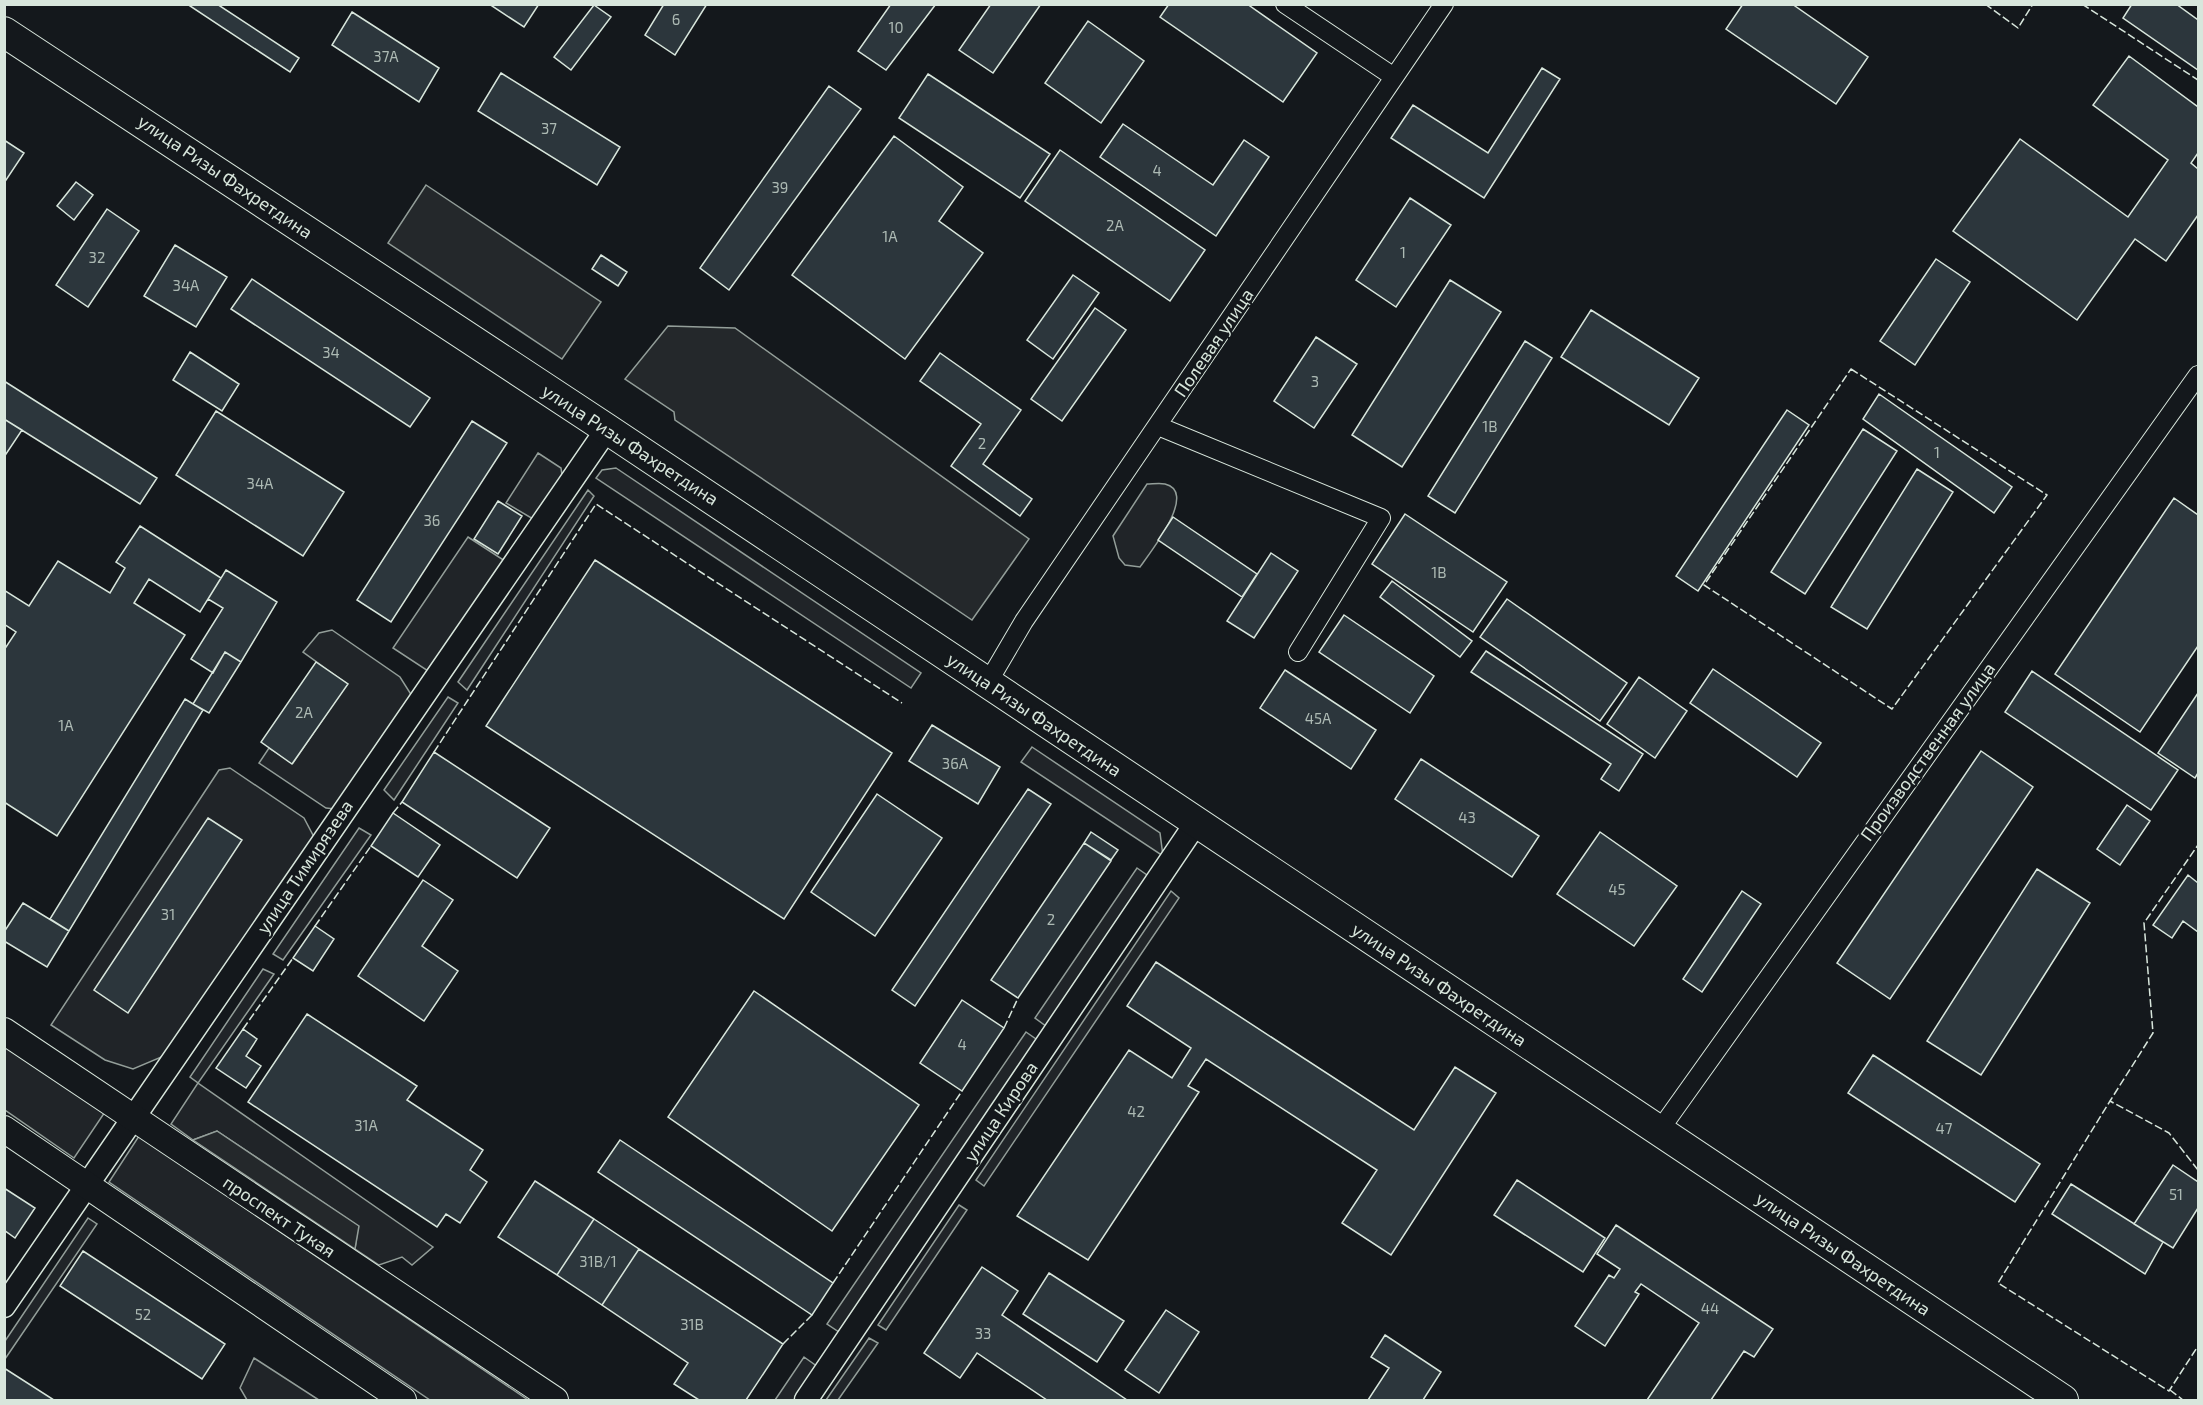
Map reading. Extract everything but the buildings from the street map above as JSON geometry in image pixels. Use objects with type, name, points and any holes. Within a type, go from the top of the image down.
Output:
[{"type":"main road","name":"улица Ризы Фахретдина","points":[[4,32],[607,429],[2063,1401]]},
{"type":"main road","name":"проспект Тукая","points":[[4,1031],[555,1401]]},
{"type":"main road","points":[[4,1129],[403,1401]]},
{"type":"street","points":[[1286,4],[1394,77]]},
{"type":"street","name":"Полевая улица","points":[[987,684],[1024,621],[1443,4]]},
{"type":"street","name":"Производственная улица","points":[[1659,1131],[2199,375]]},
{"type":"street","points":[[1158,426],[1381,518],[1299,652]]},
{"type":"street","name":"улица Тимирязева","points":[[4,1306],[607,429]]},
{"type":"street","name":"улица Кирова","points":[[806,1401],[1196,823]]},
{"type":"shaded area","points":[[426,185],[601,302],[562,359],[388,243]]},
{"type":"shaded area","points":[[668,326],[735,328],[1029,539],[972,620],[675,420],[674,412],[625,379]]},
{"type":"shaded area","points":[[538,453],[561,468],[562,475],[533,519],[506,503]]},
{"type":"shaded area","points":[[616,468],[921,673],[911,688],[596,478],[602,470]]},
{"type":"shaded area","points":[[1147,484],[1165,484],[1174,489],[1177,499],[1169,524],[1140,567],[1125,565],[1119,558],[1113,536]]},
{"type":"shaded area","points":[[588,490],[594,496],[467,690],[458,682]]},
{"type":"shaded area","points":[[468,537],[505,561],[428,671],[393,648]]},
{"type":"shaded area","points":[[332,630],[400,677],[412,696],[335,809],[326,808],[259,763],[269,748],[293,763],[347,684],[303,652],[319,633]]},
{"type":"shaded area","points":[[448,697],[458,703],[394,800],[384,790]]},
{"type":"shaded area","points":[[1032,747],[1160,833],[1163,856],[1021,762]]},
{"type":"shaded area","points":[[230,768],[304,818],[315,839],[171,1053],[133,1069],[105,1060],[51,1025],[219,770]]},
{"type":"shaded area","points":[[359,828],[371,835],[283,960],[273,954]]},
{"type":"shaded area","points":[[1137,868],[1157,882],[1054,1032],[1035,1018]]},
{"type":"shaded area","points":[[1171,891],[1179,898],[984,1186],[976,1180]]},
{"type":"shaded area","points":[[263,969],[274,974],[198,1083],[190,1077]]},
{"type":"shaded area","points":[[1026,1032],[1046,1046],[848,1338],[827,1324]]},
{"type":"shaded area","points":[[4,1039],[107,1109],[74,1158],[5,1110]]},
{"type":"shaded area","points":[[198,1083],[433,1247],[412,1265],[402,1257],[379,1265],[355,1249],[358,1226],[217,1131],[193,1140],[171,1124]]},
{"type":"shaded area","points":[[217,1131],[359,1226],[355,1249],[193,1140]]},
{"type":"shaded area","points":[[139,1136],[528,1400],[430,1400],[109,1182]]},
{"type":"shaded area","points":[[959,1205],[967,1210],[886,1330],[878,1325]]},
{"type":"shaded area","points":[[88,1218],[97,1224],[5,1359],[5,1341]]},
{"type":"shaded area","points":[[869,1338],[878,1343],[838,1400],[826,1400]]},
{"type":"shaded area","points":[[804,1357],[825,1372],[806,1400],[775,1400]]},
{"type":"shaded area","points":[[254,1358],[319,1400],[247,1400],[240,1388]]},
{"type":"fence","points":[[1985,4],[2018,28],[2033,4]]},
{"type":"fence","points":[[2082,4],[2198,80]]},
{"type":"fence","points":[[1851,369],[2047,495],[1892,709],[1704,585],[1851,369]]},
{"type":"fence","points":[[434,752],[596,504],[902,703]]},
{"type":"fence","points":[[393,813],[402,802]]},
{"type":"fence","points":[[2113,1103],[2110,1101],[2153,1033],[2144,923],[2198,845]]},
{"type":"fence","points":[[315,926],[371,846]]},
{"type":"fence","points":[[243,1029],[293,958]]},
{"type":"fence","points":[[1004,1028],[1018,998]]},
{"type":"fence","points":[[833,1283],[962,1091]]},
{"type":"fence","points":[[2198,1170],[2169,1133],[2110,1101],[1998,1283],[2169,1391],[2198,1346]]},
{"type":"fence","points":[[783,1344],[812,1315]]},
{"type":"fence","points":[[2170,1390],[2183,1400]]}]
